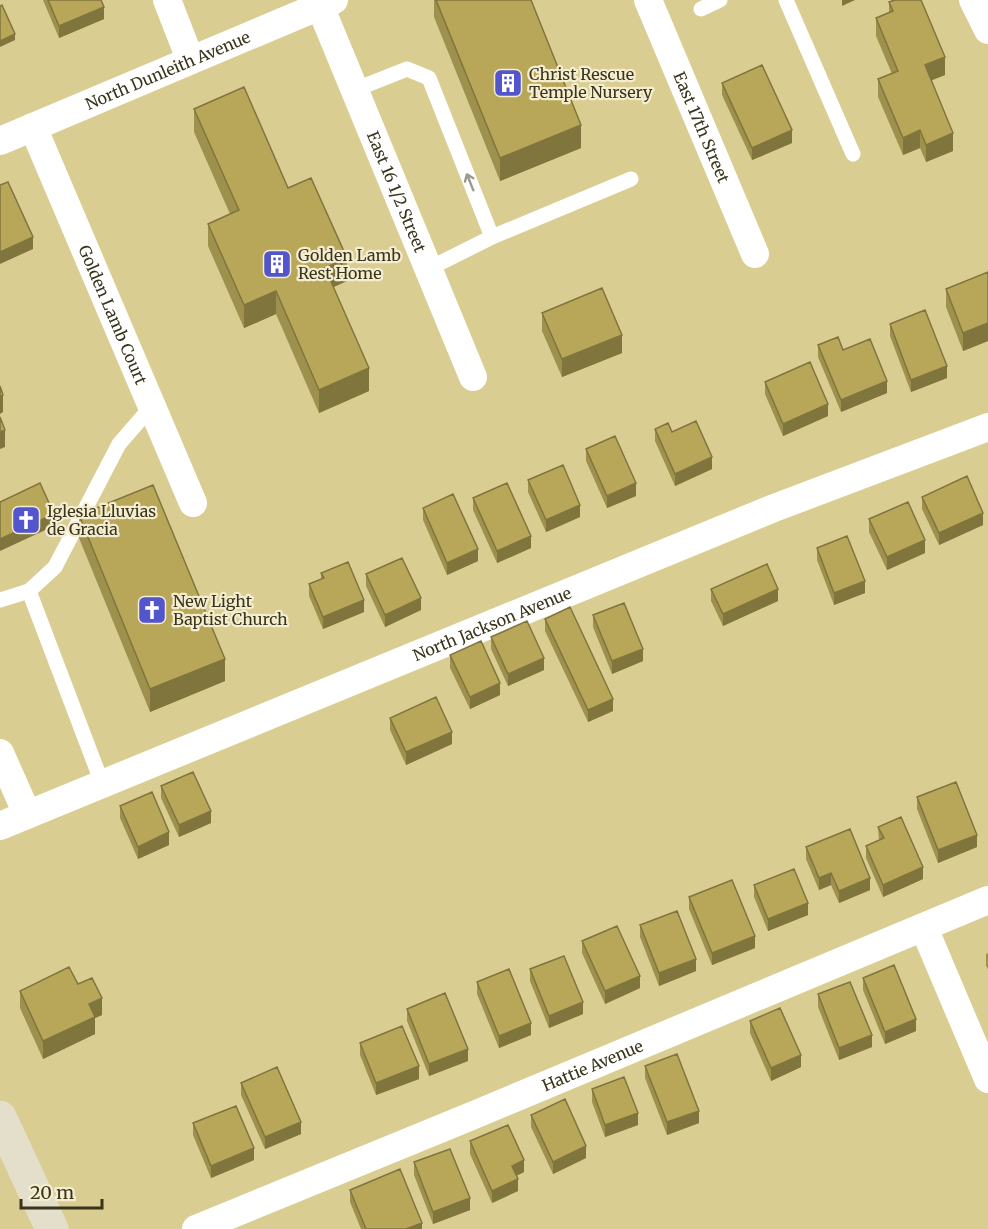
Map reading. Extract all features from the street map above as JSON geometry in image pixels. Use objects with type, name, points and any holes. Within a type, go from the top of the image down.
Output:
[{"type":"main road","points":[[0,1117],[52,1229]]},
{"type":"street","points":[[167,0],[190,59]]},
{"type":"street","name":"East 17th Street","points":[[648,0],[755,254]]},
{"type":"street","points":[[973,0],[988,30]]},
{"type":"street","name":"North Dunleith Avenue","points":[[0,141],[327,3]]},
{"type":"street","name":"East 16 1/2 Street","points":[[327,3],[354,90],[473,376]]},
{"type":"street","name":"Golden Lamb Court","points":[[33,127],[193,503]]},
{"type":"street","name":"North Jackson Avenue","points":[[0,826],[763,512],[988,427]]},
{"type":"street","points":[[0,753],[27,814]]},
{"type":"street","name":"Hattie Avenue","points":[[196,1229],[474,1116],[988,900]]},
{"type":"street","points":[[924,928],[988,1079]]},
{"type":"lane","points":[[701,9],[720,0]]},
{"type":"lane","points":[[786,0],[853,154]]},
{"type":"lane","points":[[354,90],[406,69],[429,78],[492,237]]},
{"type":"lane","points":[[428,269],[492,237],[632,179]]},
{"type":"lane","points":[[0,600],[29,591],[55,567],[119,444],[152,406]]},
{"type":"lane","points":[[29,591],[102,783]]},
{"type":"building","points":[[48,0],[101,0],[104,7],[59,26]]},
{"type":"building","name":"Christ Rescue Temple Nursery","points":[[436,0],[531,0],[581,125],[500,158]]},
{"type":"building","points":[[921,0],[945,57],[925,65],[953,133],[926,145],[920,130],[903,138],[878,79],[898,71],[876,18],[893,11],[889,2]]},
{"type":"building","points":[[2,5],[15,34],[0,41],[0,6]]},
{"type":"building","points":[[762,65],[792,130],[752,148],[722,83]]},
{"type":"building","name":"Golden Lamb Rest Home","points":[[244,87],[288,188],[311,178],[347,258],[325,268],[369,368],[319,390],[276,291],[244,305],[208,224],[239,210],[194,109]]},
{"type":"building","points":[[8,182],[33,237],[0,252],[0,185]]},
{"type":"building","points":[[988,272],[988,323],[963,333],[946,289]]},
{"type":"building","points":[[602,288],[622,335],[562,359],[542,313]]},
{"type":"building","points":[[925,310],[947,366],[911,380],[890,324]]},
{"type":"building","points":[[838,337],[843,350],[870,339],[887,381],[841,400],[818,345]]},
{"type":"building","points":[[810,362],[828,404],[783,424],[765,382]]},
{"type":"building","points":[[0,417],[5,430],[0,432]]},
{"type":"building","points":[[696,421],[712,457],[675,474],[655,429],[668,423],[672,432]]},
{"type":"building","points":[[615,436],[636,483],[607,496],[586,449]]},
{"type":"building","points":[[563,465],[580,505],[546,520],[528,480]]},
{"type":"building","points":[[967,476],[983,513],[939,533],[922,497]]},
{"type":"building","name":"Iglesia Lluvias de Gracia","points":[[40,483],[54,514],[0,539],[0,502]]},
{"type":"building","points":[[507,483],[531,536],[497,551],[473,498]]},
{"type":"building","name":"New Light Baptist Church","points":[[153,485],[225,659],[150,689],[79,515]]},
{"type":"building","points":[[453,494],[478,549],[447,563],[423,508]]},
{"type":"building","points":[[908,502],[925,540],[887,557],[869,519]]},
{"type":"building","points":[[847,536],[865,581],[834,593],[817,548]]},
{"type":"building","points":[[402,558],[421,598],[385,615],[366,574]]},
{"type":"building","points":[[348,562],[364,600],[323,617],[309,584],[324,578],[321,573]]},
{"type":"building","points":[[767,564],[778,589],[723,614],[711,589]]},
{"type":"building","points":[[624,603],[643,649],[612,661],[593,615]]},
{"type":"building","points":[[570,607],[613,699],[588,710],[545,619]]},
{"type":"building","points":[[527,621],[544,658],[508,674],[491,637]]},
{"type":"building","points":[[481,641],[500,683],[470,697],[450,655]]},
{"type":"building","points":[[436,697],[452,732],[406,752],[390,718]]},
{"type":"building","points":[[193,772],[211,811],[179,825],[161,786]]},
{"type":"building","points":[[956,782],[977,835],[938,850],[917,797]]},
{"type":"building","points":[[152,792],[169,832],[138,847],[120,806]]},
{"type":"building","points":[[901,817],[923,867],[883,885],[866,846],[884,838],[878,827]]},
{"type":"building","points":[[850,829],[870,878],[839,891],[831,873],[819,878],[806,847]]},
{"type":"building","points":[[794,869],[808,903],[768,919],[754,885]]},
{"type":"building","points":[[732,880],[755,936],[712,953],[689,897]]},
{"type":"building","points":[[677,911],[696,959],[659,973],[640,925]]},
{"type":"building","points":[[617,926],[640,976],[605,991],[582,941]]},
{"type":"building","points":[[564,956],[583,1002],[549,1016],[530,969]]},
{"type":"building","points":[[894,965],[916,1019],[885,1032],[863,978]]},
{"type":"building","points":[[69,967],[78,984],[92,978],[102,998],[89,1004],[95,1017],[43,1041],[20,991]]},
{"type":"building","points":[[509,969],[531,1023],[499,1036],[477,982]]},
{"type":"building","points":[[850,982],[872,1035],[839,1048],[818,994]]},
{"type":"building","points":[[445,993],[468,1049],[429,1064],[407,1009]]},
{"type":"building","points":[[780,1008],[801,1055],[771,1068],[750,1021]]},
{"type":"building","points":[[402,1026],[419,1066],[376,1083],[360,1043]]},
{"type":"building","points":[[677,1054],[699,1111],[667,1122],[645,1066]]},
{"type":"building","points":[[277,1067],[301,1122],[265,1137],[241,1083]]},
{"type":"building","points":[[624,1077],[638,1113],[605,1125],[592,1089]]},
{"type":"building","points":[[565,1099],[586,1146],[553,1162],[531,1115]]},
{"type":"building","points":[[236,1106],[254,1148],[211,1166],[193,1123]]},
{"type":"building","points":[[508,1125],[524,1160],[512,1166],[518,1179],[492,1191],[470,1141]]},
{"type":"building","points":[[450,1149],[470,1198],[433,1212],[414,1162]]},
{"type":"building","points":[[400,1169],[422,1223],[406,1229],[366,1229],[350,1190]]},
{"type":"place","name":"Christ Rescue Temple Nursery","points":[[508,83]]},
{"type":"place","name":"Golden Lamb Rest Home","points":[[277,264]]},
{"type":"place","name":"Iglesia Lluvias de Gracia","points":[[26,520]]},
{"type":"place","name":"New Light Baptist Church","points":[[152,610]]}]
